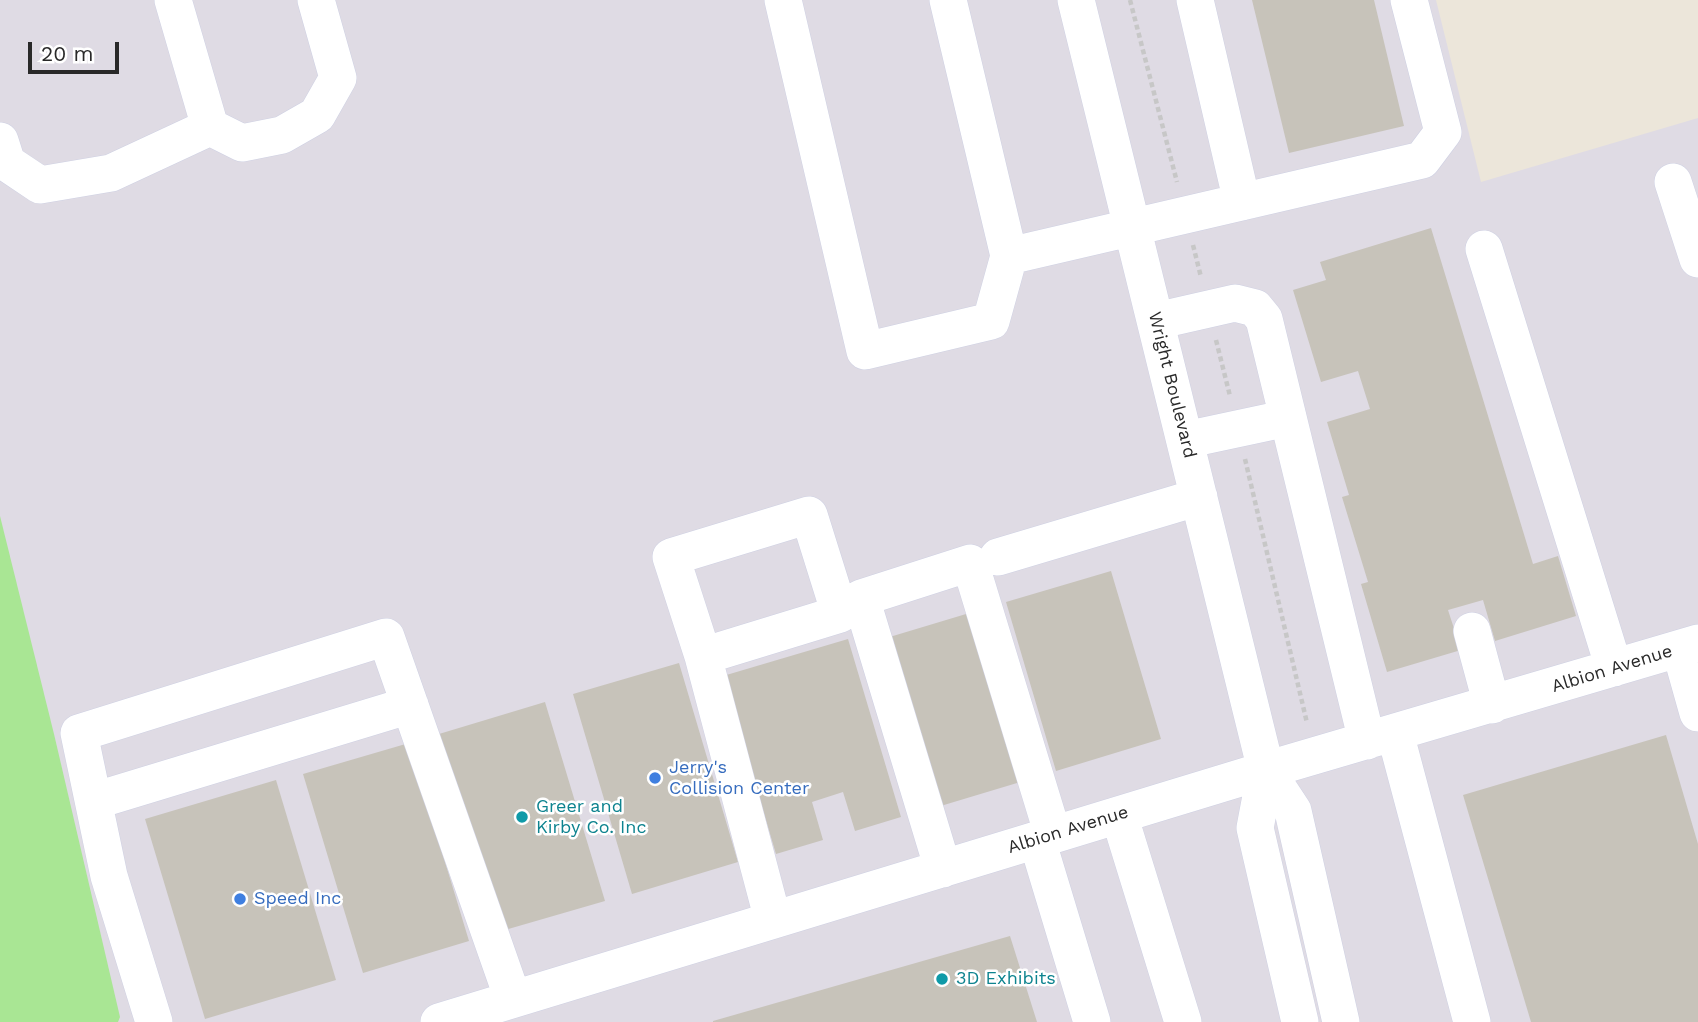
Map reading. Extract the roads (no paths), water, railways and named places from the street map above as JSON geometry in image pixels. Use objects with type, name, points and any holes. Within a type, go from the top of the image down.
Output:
[{"type":"street","points":[[173,0],[210,127],[242,143],[282,135],[317,115],[338,78],[316,0]]},
{"type":"street","points":[[783,0],[865,351],[991,321],[1009,256],[948,0]]},
{"type":"street","name":"Wright Boulevard","points":[[1076,0],[1266,770],[1293,811],[1341,1022]]},
{"type":"street","points":[[1195,0],[1242,202]]},
{"type":"street","points":[[1009,256],[1422,160],[1443,132],[1409,0]]},
{"type":"street","points":[[0,141],[7,163],[40,185],[111,173],[210,127]]},
{"type":"street","points":[[1673,182],[1698,259]]},
{"type":"street","points":[[1484,249],[1614,668]]},
{"type":"street","points":[[1156,321],[1235,303],[1255,308],[1264,320],[1288,418],[1381,737],[1472,1022]]},
{"type":"street","points":[[1185,440],[1288,418]]},
{"type":"street","points":[[998,557],[1199,497]]},
{"type":"street","points":[[703,656],[840,614],[809,515],[671,557],[703,656],[773,920]]},
{"type":"street","points":[[943,869],[861,598],[970,563],[1093,1022]]},
{"type":"street","points":[[1472,631],[1492,705]]},
{"type":"street","points":[[154,1022],[109,876],[79,733],[386,637],[513,999]]},
{"type":"street","points":[[1689,646],[1698,713]]},
{"type":"street","name":"Albion Avenue","points":[[439,1022],[1266,770],[1689,646]]},
{"type":"street","points":[[94,801],[410,705]]},
{"type":"street","name":"Wright Boulevard","points":[[1266,770],[1255,828],[1300,1022]]},
{"type":"street","points":[[1119,815],[1183,1022]]},
{"type":"place","name":"Jerry's Collision Center","points":[[655,778]]},
{"type":"place","name":"Greer and Kirby Co. Inc","points":[[522,817]]},
{"type":"place","name":"Speed Inc","points":[[240,899]]},
{"type":"place","name":"3D Exhibits","points":[[942,979]]}]
